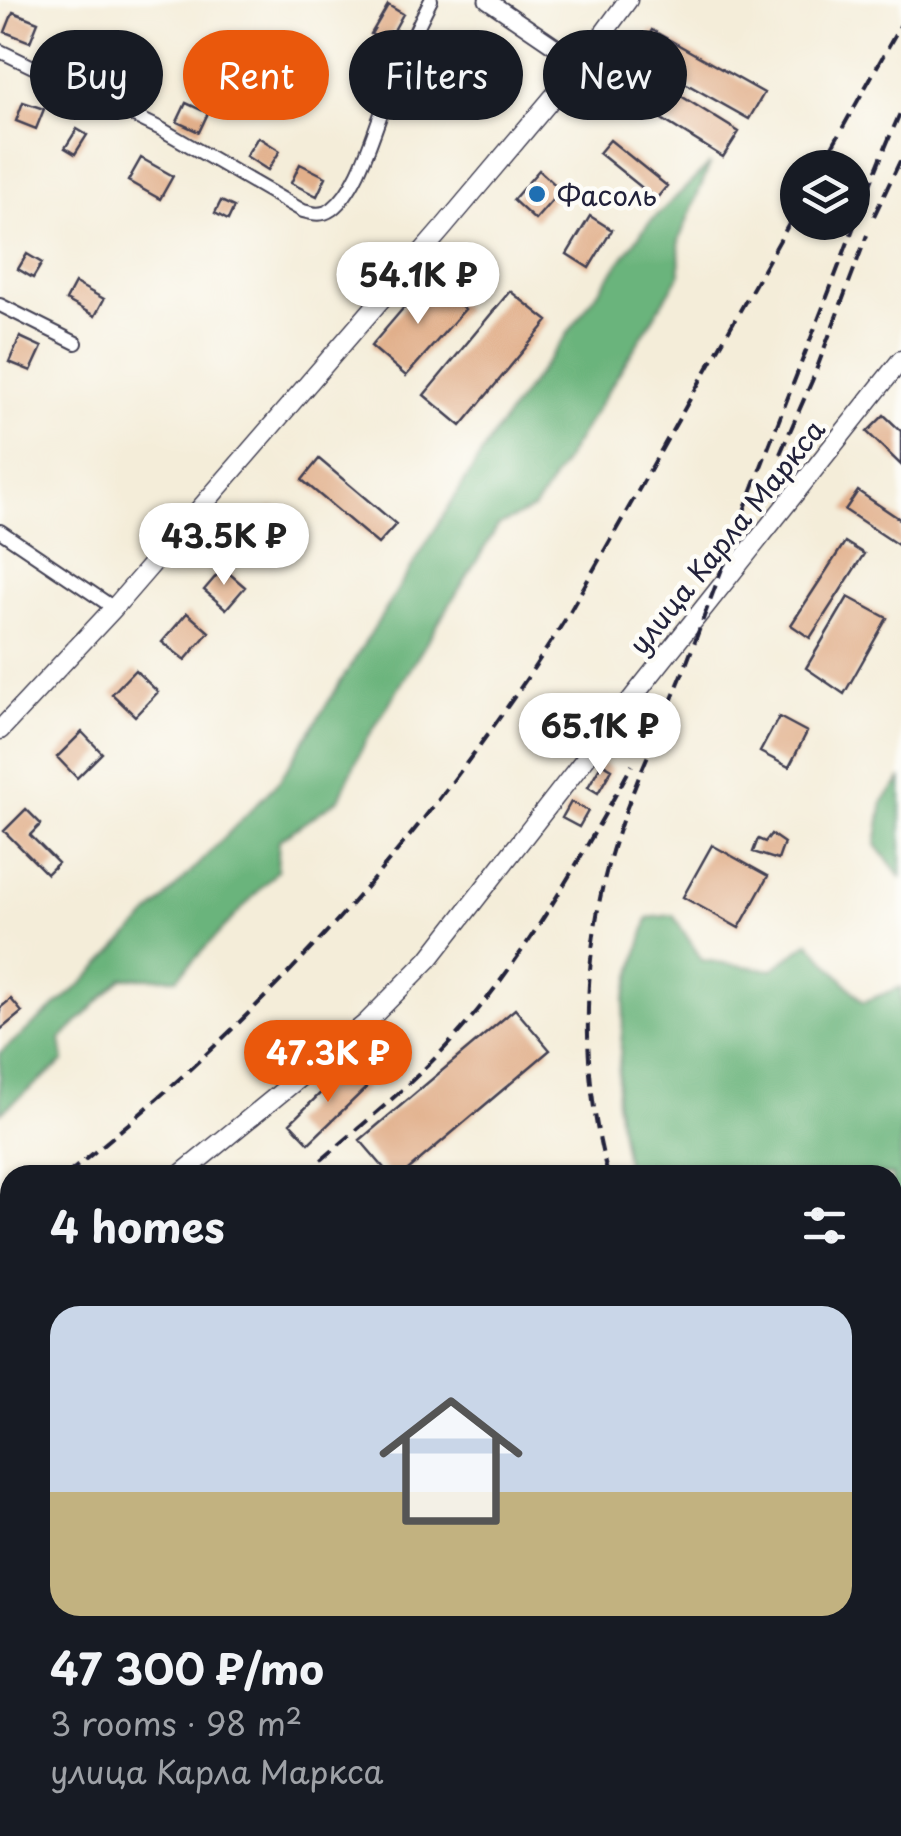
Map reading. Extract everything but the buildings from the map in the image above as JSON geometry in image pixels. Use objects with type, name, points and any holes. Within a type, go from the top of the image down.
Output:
[{"type":"main road","points":[[606,30],[628,0]]},
{"type":"main road","points":[[0,730],[114,608],[543,109]]},
{"type":"main road","name":"улица Карла Маркса","points":[[192,1165],[365,1024],[429,958],[901,360]]},
{"type":"street","points":[[0,51],[162,130],[316,214],[336,206],[354,180],[431,0]]},
{"type":"street","points":[[488,0],[543,38]]},
{"type":"street","points":[[0,306],[76,343]]},
{"type":"street","points":[[0,531],[114,608]]},
{"type":"green space","points":[[710,164],[679,240],[680,275],[535,508],[498,526],[364,744],[339,799],[279,840],[277,871],[177,978],[122,978],[61,1039],[64,1061],[0,1113],[0,1053],[83,983],[280,780],[494,434],[647,225]]},
{"type":"green space","points":[[901,779],[901,877],[876,845],[883,801]]},
{"type":"green space","points":[[673,915],[702,960],[772,970],[809,942],[863,1002],[901,987],[901,1165],[626,1165],[616,1102],[625,998],[648,918]]},
{"type":"railway","points":[[830,150],[901,24]]},
{"type":"railway","points":[[606,1165],[590,1074],[588,1006],[594,938],[607,870],[628,804],[901,111]]},
{"type":"railway","points":[[874,216],[901,159]]},
{"type":"railway","points":[[78,1165],[138,1116],[276,986],[341,916],[462,770],[568,615],[780,240]]},
{"type":"railway","points":[[780,454],[865,240]]},
{"type":"railway","points":[[316,1165],[425,1068],[487,999],[554,901],[632,765]]},
{"type":"place","name":"Фасоль","points":[[537,194]]}]
